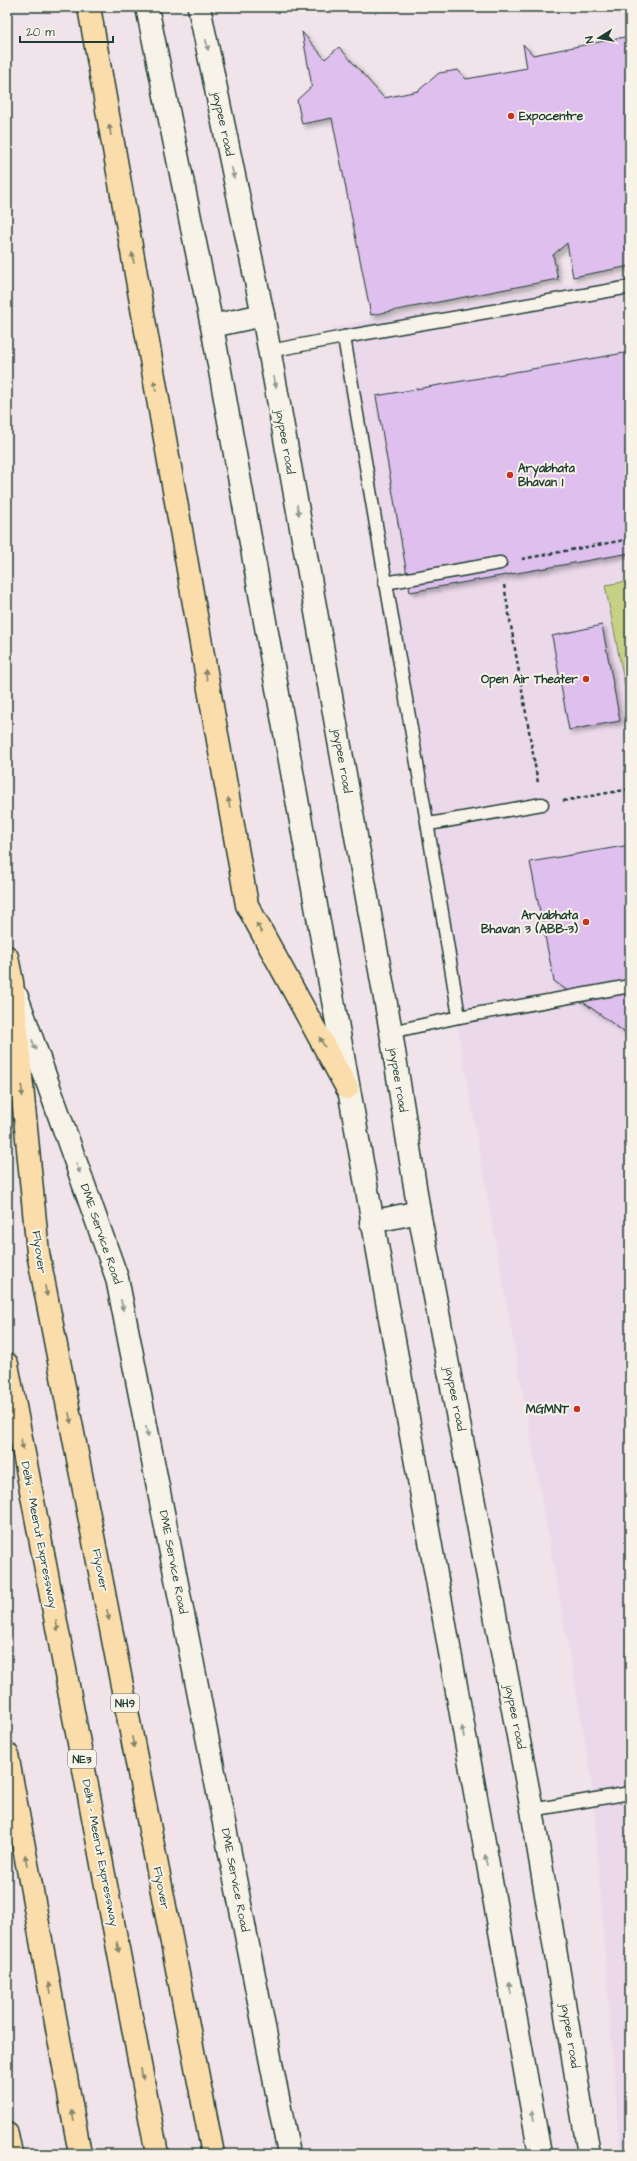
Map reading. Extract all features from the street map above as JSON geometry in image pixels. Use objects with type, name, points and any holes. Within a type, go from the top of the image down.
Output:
[{"type":"highway","points":[[89,7],[247,905],[347,1088]]},
{"type":"highway","name":"Flyover","points":[[7,957],[12,982],[38,1252],[213,2154]]},
{"type":"highway","name":"Delhi - Meerut Expressway","points":[[7,1364],[157,2154]]},
{"type":"highway","points":[[7,1754],[80,2154]]},
{"type":"highway","points":[[7,2134],[11,2154]]},
{"type":"street","points":[[146,7],[212,326],[371,1222],[540,2154]]},
{"type":"street","name":"jaypee road","points":[[199,7],[263,315],[391,1032],[419,1212],[532,1810],[590,2154]]},
{"type":"street","points":[[212,326],[263,315]]},
{"type":"street","name":"DME Service Road","points":[[12,982],[117,1278],[289,2154]]},
{"type":"street","points":[[371,1222],[419,1212]]},
{"type":"lane","points":[[269,351],[630,287]]},
{"type":"lane","points":[[344,337],[385,583],[429,824],[459,1017]]},
{"type":"lane","points":[[385,583],[500,563]]},
{"type":"lane","points":[[429,824],[542,804]]},
{"type":"lane","points":[[391,1032],[459,1017],[630,986]]},
{"type":"lane","points":[[532,1810],[630,1793]]},
{"type":"path","points":[[630,539],[500,563],[542,804],[630,789]]},
{"type":"shaded area","points":[[630,274],[630,2154],[620,2154],[592,1780],[332,327]]},
{"type":"green space","points":[[630,581],[630,711],[605,585]]},
{"type":"building","points":[[302,32],[325,59],[339,47],[384,98],[418,91],[439,73],[458,70],[466,79],[527,68],[523,44],[533,55],[630,36],[630,266],[573,277],[567,243],[553,255],[558,279],[371,315],[332,118],[302,124],[297,100],[312,86]]},
{"type":"building","name":"Aryabhata Bhavan 1","points":[[630,352],[630,553],[410,592],[376,396]]},
{"type":"building","name":"Open Air Theater","points":[[602,625],[620,721],[569,730],[552,636]]},
{"type":"building","name":"Aryabhata Bhavan 3 (ABB-3)","points":[[630,845],[630,1036],[554,981],[530,862]]},
{"type":"place","name":"Expocentre","points":[[511,116]]},
{"type":"place","name":"Aryabhata Bhavan 1","points":[[510,475]]},
{"type":"place","name":"Open Air Theater","points":[[586,679]]},
{"type":"place","name":"Aryabhata Bhavan 3 (ABB-3)","points":[[586,922]]},
{"type":"place","name":"MGMNT","points":[[577,1409]]}]
